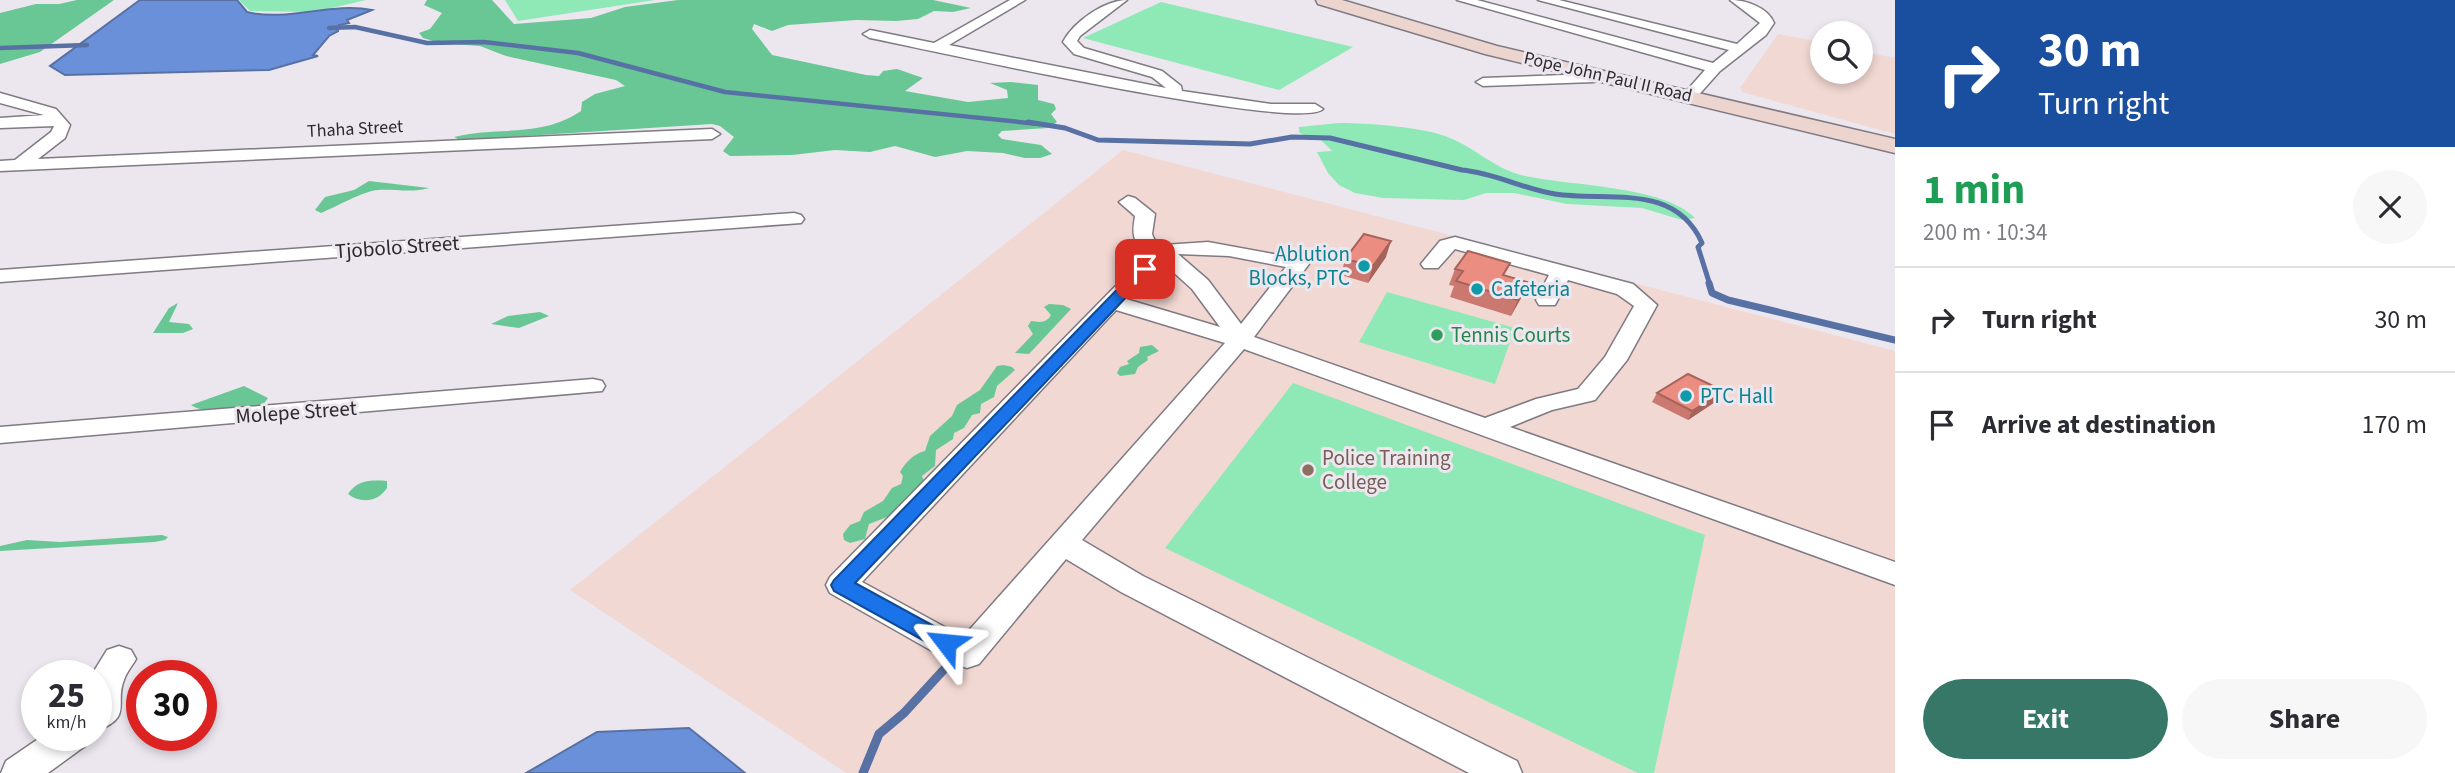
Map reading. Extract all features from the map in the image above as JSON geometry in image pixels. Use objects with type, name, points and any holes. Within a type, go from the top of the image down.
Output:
[{"type":"main road","name":"Pope John Paul II Road","points":[[1324,0],[1492,50],[1895,146]]},
{"type":"street","points":[[936,47],[1019,0]]},
{"type":"street","points":[[1121,0],[1073,34],[1070,42],[1079,51],[1157,74],[1168,90]]},
{"type":"street","points":[[1463,0],[1714,68]]},
{"type":"street","points":[[1544,0],[1740,49]]},
{"type":"street","points":[[1690,96],[1714,68],[1760,33],[1767,23],[1766,19],[1736,0]]},
{"type":"street","points":[[870,34],[1031,67],[1271,109],[1315,108]]},
{"type":"street","points":[[1031,67],[1079,51]]},
{"type":"street","points":[[1483,82],[1594,78],[1599,75]]},
{"type":"street","points":[[1168,90],[1278,95]]},
{"type":"street","points":[[0,97],[29,104],[58,118],[62,125],[59,134],[0,179]]},
{"type":"street","points":[[0,123],[58,118]]},
{"type":"street","name":"Thaha Street","points":[[0,166],[712,134]]},
{"type":"street","points":[[1128,202],[1145,214],[1142,234],[1145,242],[1188,271],[1209,291],[1240,340]]},
{"type":"street","name":"Tjobolo Street","points":[[0,276],[793,219]]},
{"type":"street","points":[[1431,264],[1447,245],[1455,243],[1625,289],[1646,305],[1615,360],[1586,395],[1545,404],[1486,427]]},
{"type":"street","points":[[1196,248],[1251,253],[1299,264],[1240,340],[967,655],[841,585],[1112,302],[1161,252],[1196,248]]},
{"type":"street","points":[[1548,300],[1561,272]]},
{"type":"street","points":[[1112,302],[1240,340],[1895,574]]},
{"type":"street","name":"Molepe Street","points":[[0,435],[593,386]]},
{"type":"street","points":[[1063,543],[1132,584],[1504,773]]},
{"type":"street","points":[[112,670],[119,659]]},
{"type":"street","points":[[19,773],[50,751]]},
{"type":"shaded area","points":[[1778,34],[1810,40],[1810,84],[1873,84],[1873,54],[1895,58],[1895,134],[1742,92],[1740,88]]},
{"type":"shaded area","name":"Police Training College","points":[[1123,150],[1895,351],[1895,773],[846,773],[570,590]]},
{"type":"green space","points":[[77,0],[114,0],[40,52],[0,64],[0,13],[36,4],[59,4]]},
{"type":"green space","points":[[239,0],[366,0],[314,12],[250,11]]},
{"type":"green space","points":[[427,0],[492,0],[514,24],[591,18],[625,7],[678,0],[933,0],[971,8],[953,12],[934,11],[918,19],[788,25],[772,31],[754,24],[752,29],[772,55],[866,75],[879,76],[883,71],[897,69],[923,78],[905,91],[968,102],[1008,98],[1007,90],[990,83],[1038,85],[1038,100],[1054,104],[1056,109],[1051,114],[1057,122],[1048,128],[1002,131],[998,135],[1002,139],[1041,145],[1052,154],[1040,158],[1025,158],[1003,153],[967,151],[935,157],[895,146],[870,152],[835,150],[792,155],[730,156],[723,151],[734,137],[720,126],[712,124],[460,140],[454,137],[551,125],[581,111],[582,102],[595,94],[625,86],[616,80],[506,56],[480,46],[440,43],[423,38],[419,33],[430,29],[442,13],[424,5]]},
{"type":"green space","points":[[505,0],[655,0],[518,21]]},
{"type":"green space","points":[[1161,2],[1353,47],[1279,90],[1083,38]]},
{"type":"green space","points":[[1339,123],[1396,126],[1439,134],[1459,142],[1511,172],[1540,179],[1638,193],[1681,207],[1695,218],[1682,220],[1642,208],[1567,204],[1514,193],[1486,193],[1464,200],[1383,198],[1355,193],[1339,185],[1328,173],[1317,152],[1332,151],[1319,138],[1308,138],[1299,132],[1299,127]]},
{"type":"green space","points":[[369,181],[429,188],[372,191],[321,213],[315,210],[325,197],[354,190]]},
{"type":"green space","name":"Tennis Courts","points":[[1387,292],[1515,328],[1495,384],[1359,342]]},
{"type":"green space","points":[[178,303],[169,322],[189,324],[193,329],[183,333],[153,333],[169,308]]},
{"type":"green space","points":[[1049,304],[1063,305],[1071,309],[1029,354],[1015,353],[1033,334],[1028,326],[1031,321],[1042,322],[1049,318],[1051,315],[1044,307]]},
{"type":"green space","points":[[540,312],[549,316],[519,328],[491,324],[508,316]]},
{"type":"green space","points":[[1152,345],[1159,351],[1147,357],[1148,360],[1138,367],[1135,374],[1120,376],[1117,373],[1120,367],[1129,364],[1127,361],[1139,353],[1140,347]]},
{"type":"green space","points":[[1004,365],[1015,370],[997,386],[994,397],[981,404],[980,413],[972,415],[964,428],[954,433],[953,439],[936,450],[935,466],[922,476],[925,483],[895,514],[869,524],[865,539],[850,543],[844,540],[843,534],[850,525],[860,521],[864,512],[883,501],[892,488],[901,484],[902,468],[913,456],[925,451],[930,436],[952,416],[957,405],[980,390],[997,366]]},
{"type":"green space","points":[[1293,383],[1705,535],[1654,773],[1638,773],[1165,548]]},
{"type":"green space","points":[[244,386],[268,398],[262,406],[216,411],[198,409],[191,405]]},
{"type":"green space","points":[[387,481],[387,488],[374,499],[358,499],[348,494],[360,483]]},
{"type":"green space","points":[[162,535],[168,537],[154,542],[0,551],[0,546],[27,540],[60,542]]},
{"type":"water","points":[[140,0],[237,0],[247,12],[278,15],[341,8],[372,10],[347,20],[349,23],[339,25],[338,31],[329,36],[313,55],[318,56],[269,70],[65,75],[50,66]]},
{"type":"water","points":[[689,728],[745,773],[526,773],[597,732]]},
{"type":"building","points":[[1364,234],[1391,241],[1373,266],[1345,259]]},
{"type":"building","points":[[1468,251],[1510,263],[1503,275],[1527,282],[1518,300],[1456,281],[1463,271],[1455,269]]},
{"type":"building","points":[[1688,374],[1724,391],[1692,411],[1657,393]]},
{"type":"waterway","points":[[329,28],[355,27],[427,43],[484,42],[578,53],[725,92],[1039,124]]},
{"type":"waterway","points":[[0,48],[87,45]]},
{"type":"waterway","points":[[1028,122],[1065,128],[1098,140],[1250,144],[1292,137],[1330,138],[1486,174],[1555,194],[1618,197],[1658,203],[1675,211],[1690,224],[1702,243],[1698,247],[1710,285]]},
{"type":"waterway","points":[[1709,283],[1712,293],[1728,300],[1895,340]]},
{"type":"waterway","points":[[863,773],[879,734],[904,713],[949,664]]},
{"type":"place","name":"Ablution Blocks, PTC","points":[[1364,266]]},
{"type":"place","name":"Cafeteria","points":[[1477,289]]},
{"type":"place","name":"Tennis Courts","points":[[1437,335]]},
{"type":"place","name":"PTC Hall","points":[[1686,396]]},
{"type":"place","name":"Police Training College","points":[[1308,470]]},
{"type":"route","points":[[946,643],[841,585],[1145,269]]}]
